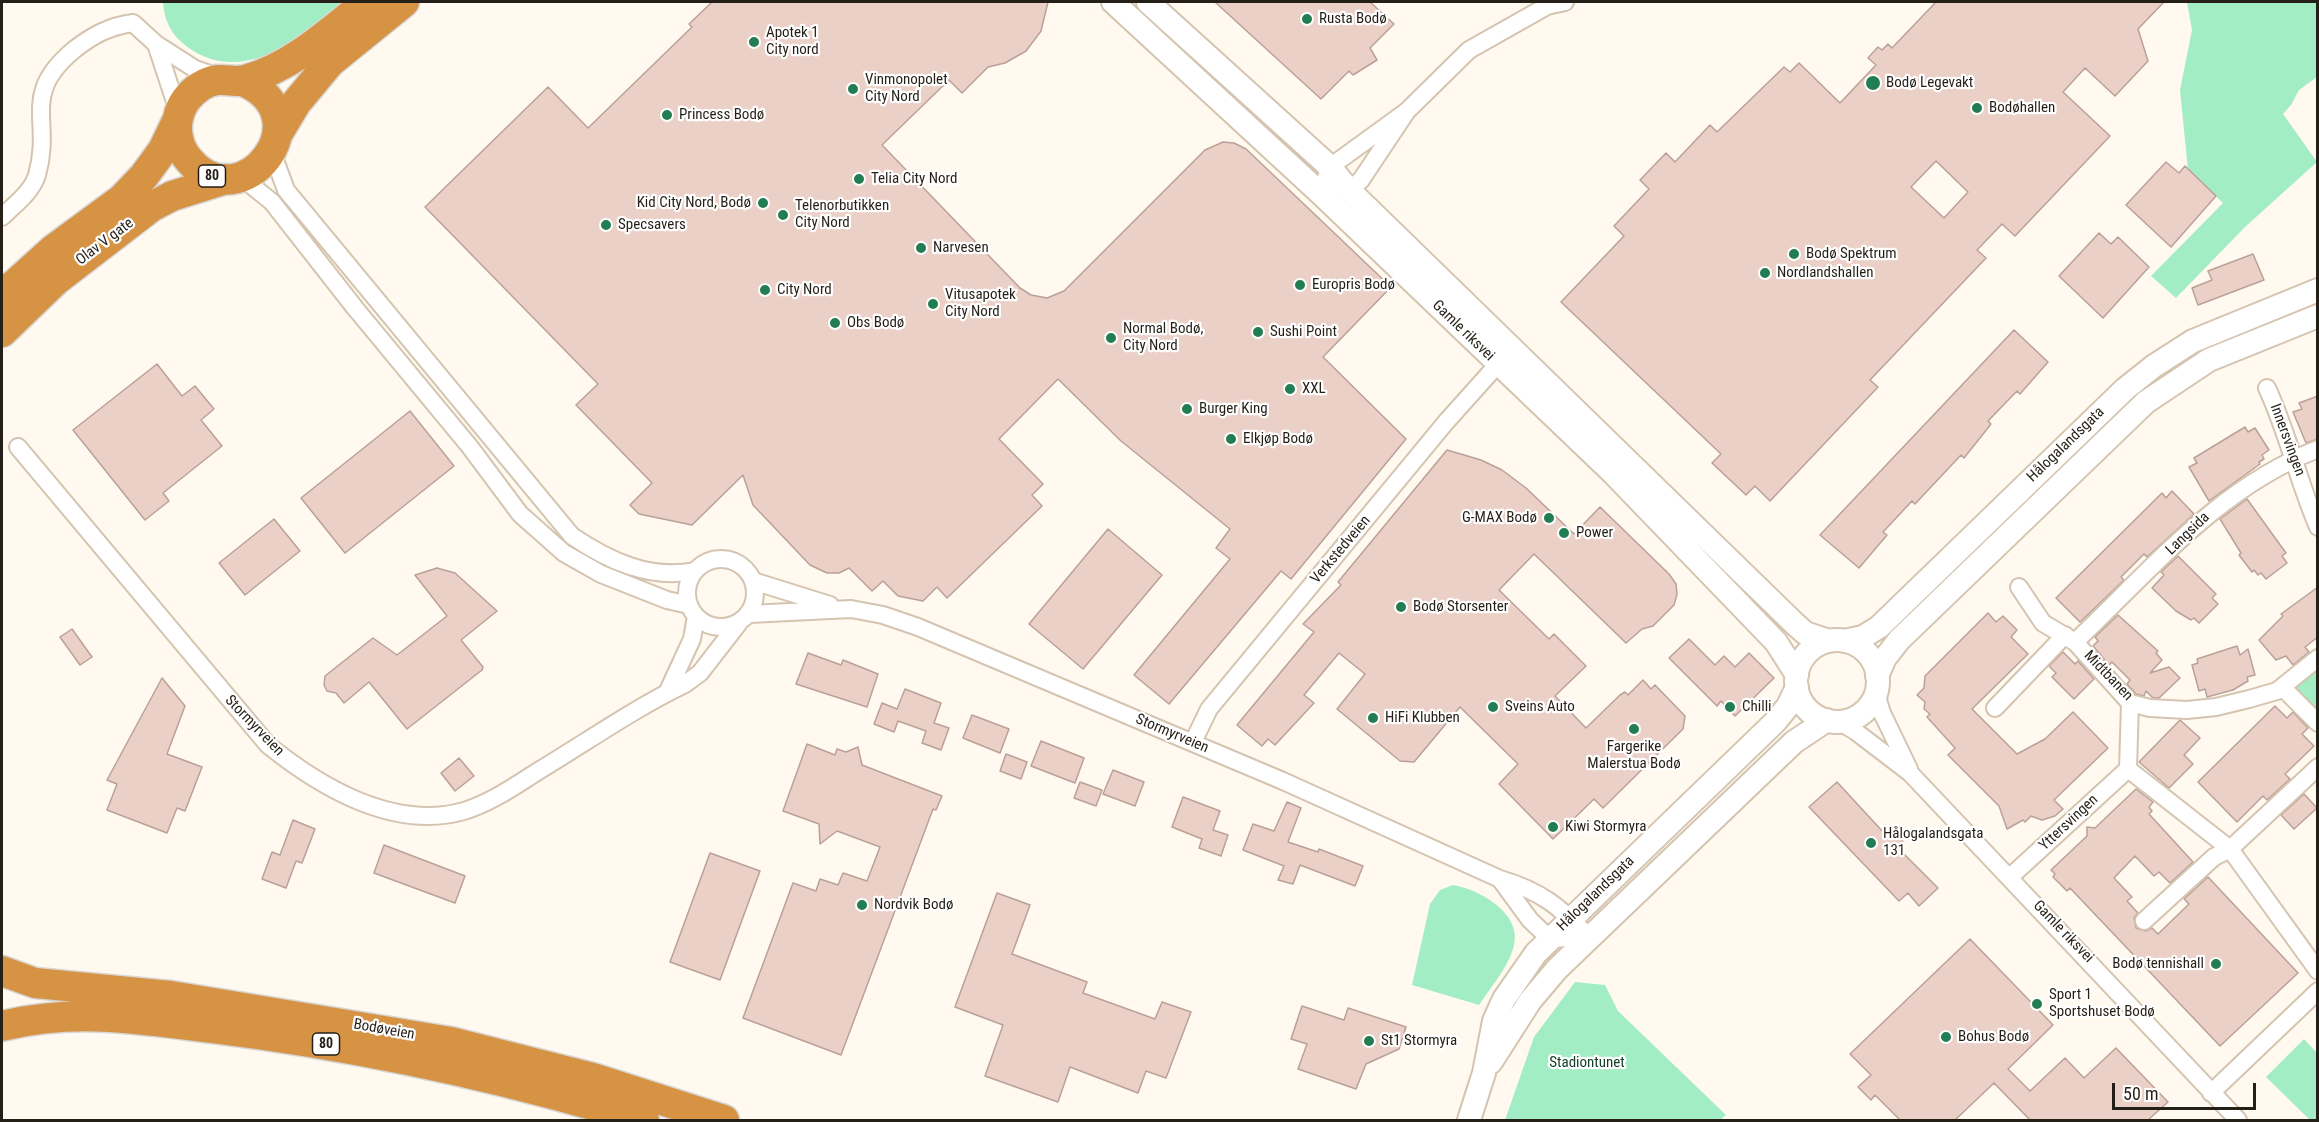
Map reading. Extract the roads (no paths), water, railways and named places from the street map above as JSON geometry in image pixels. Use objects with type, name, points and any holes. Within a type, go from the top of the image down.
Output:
[{"type":"highway","name":"Olav V gate","points":[[2,296],[54,249],[122,199],[163,150],[183,105],[196,89],[283,64],[307,49],[367,2]]},
{"type":"highway","name":"Olav V gate","points":[[2,332],[56,280],[151,207],[172,196],[233,178],[264,163],[296,103],[330,62],[404,2]]},
{"type":"highway","points":[[233,79],[253,85],[269,100],[274,111],[275,142]]},
{"type":"highway","name":"80","points":[[178,117],[177,133],[185,156],[203,173],[233,178]]},
{"type":"highway","name":"Bodøveien","points":[[2,971],[35,983],[171,996],[452,1042],[593,1078],[724,1120]]},
{"type":"highway","name":"Bodøveien","points":[[2,1026],[54,1016],[87,1015],[267,1034],[392,1056],[507,1082],[644,1120]]},
{"type":"street","name":"Gamle riksvei","points":[[1113,2],[1320,193],[1612,472],[1785,653],[1797,681]]},
{"type":"street","name":"Gamle riksvei","points":[[1148,2],[1330,167],[1349,190],[1795,624],[1805,633],[1837,641]]},
{"type":"street","points":[[1407,111],[1361,180],[1349,190],[1320,193],[1330,167],[1407,111],[1469,50],[1547,6],[1565,2]]},
{"type":"street","points":[[2,217],[27,192],[37,177],[45,83],[60,62],[90,38],[114,26],[133,24],[156,44],[195,69],[233,79]]},
{"type":"street","points":[[156,44],[178,117]]},
{"type":"street","points":[[233,178],[272,202],[355,308],[470,447],[520,514],[564,553],[601,574],[692,611],[715,627],[743,619],[756,592],[753,581],[741,566],[724,559],[708,562],[695,571],[674,575],[624,566],[598,554],[572,536],[286,190],[275,142]]},
{"type":"street","name":"Hålogalandsgata","points":[[1469,1120],[1484,1073],[1494,1021],[1504,999],[1536,953],[1775,722],[1788,706],[1804,656],[1820,644],[1863,637],[1879,627],[2117,397],[2154,366],[2193,341],[2318,290]]},
{"type":"street","name":"Hålogalandsgata","points":[[1484,1073],[1530,1001],[1589,937],[1794,742],[1832,721],[1848,720],[1866,710],[1885,658],[1899,640],[2146,402],[2209,360],[2318,316]]},
{"type":"street","name":"Verkstedveien","points":[[1193,742],[1209,709],[1446,422],[1498,364]]},
{"type":"street","name":"Innersvingen","points":[[2268,388],[2295,458],[2307,502],[2318,526]]},
{"type":"street","name":"Stormyrveien","points":[[18,447],[268,745],[293,765],[326,785],[398,814],[427,815],[463,811],[498,796],[700,673],[743,619],[837,608]]},
{"type":"street","name":"Langsida","points":[[1995,708],[2223,501],[2295,458],[2318,449]]},
{"type":"street","points":[[667,693],[692,639],[689,581],[695,571]]},
{"type":"street","name":"Stormyrveien","points":[[753,581],[837,608],[883,615],[918,627],[1193,742],[1424,842],[1500,879],[1528,887],[1550,899],[1589,937]]},
{"type":"street","name":"Midtbanen","points":[[2019,587],[2043,623],[2070,638],[2130,703],[2187,710],[2216,707],[2282,687],[2318,658]]},
{"type":"street","points":[[1837,641],[1863,649],[1870,657],[1877,684]]},
{"type":"street","points":[[1797,681],[1799,696],[1810,712],[1832,721]]},
{"type":"street","name":"Gamle riksvei","points":[[1877,684],[1882,713],[1910,773]]},
{"type":"street","points":[[2282,687],[2318,723]]},
{"type":"street","points":[[2130,703],[2128,769],[2230,849],[2318,971]]},
{"type":"street","name":"Gamle riksvei","points":[[1832,721],[1862,735],[1910,773],[2238,1120]]},
{"type":"street","points":[[2144,921],[2214,857],[2230,849],[2318,767]]},
{"type":"street","name":"Yttersvingen","points":[[2010,878],[2128,769]]},
{"type":"street","name":"Stormyrveien","points":[[1500,879],[1530,920],[1550,939]]},
{"type":"street","points":[[1550,939],[1589,937]]},
{"type":"street","points":[[2211,1093],[2318,991]]},
{"type":"place","name":"Rusta Bodø","points":[[1307,19]]},
{"type":"place","name":"Apotek 1 City nord","points":[[754,42]]},
{"type":"place","name":"Bodø Legevakt","points":[[1873,83]]},
{"type":"place","name":"Vinmonopolet City Nord","points":[[853,89]]},
{"type":"place","name":"Bodøhallen","points":[[1977,108]]},
{"type":"place","name":"Princess Bodø","points":[[667,115]]},
{"type":"place","name":"Telia City Nord","points":[[859,179]]},
{"type":"place","name":"Kid City Nord, Bodø","points":[[763,203]]},
{"type":"place","name":"Telenorbutikken City Nord","points":[[783,215]]},
{"type":"place","name":"Specsavers","points":[[606,225]]},
{"type":"place","name":"Narvesen","points":[[921,248]]},
{"type":"place","name":"Bodø Spektrum","points":[[1794,254]]},
{"type":"place","name":"Nordlandshallen","points":[[1765,273]]},
{"type":"place","name":"Europris Bodø","points":[[1300,285]]},
{"type":"place","name":"City Nord","points":[[765,290]]},
{"type":"place","name":"Vitusapotek City Nord","points":[[933,304]]},
{"type":"place","name":"Obs Bodø","points":[[835,323]]},
{"type":"place","name":"Sushi Point","points":[[1258,332]]},
{"type":"place","name":"Normal Bodø, City Nord","points":[[1111,338]]},
{"type":"place","name":"XXL","points":[[1290,389]]},
{"type":"place","name":"Burger King","points":[[1187,409]]},
{"type":"place","name":"Elkjøp Bodø","points":[[1231,439]]},
{"type":"place","name":"G-MAX Bodø","points":[[1549,518]]},
{"type":"place","name":"Power","points":[[1564,533]]},
{"type":"place","name":"Bodø Storsenter","points":[[1401,607]]},
{"type":"place","name":"Sveins Auto","points":[[1493,707]]},
{"type":"place","name":"Chilli","points":[[1730,707]]},
{"type":"place","name":"HiFi Klubben","points":[[1373,718]]},
{"type":"place","name":"Fargerike Malerstua Bodø","points":[[1634,729]]},
{"type":"place","name":"Kiwi Stormyra","points":[[1553,827]]},
{"type":"place","name":"Hålogalandsgata 131","points":[[1871,843]]},
{"type":"place","name":"Nordvik Bodø","points":[[862,905]]},
{"type":"place","name":"Bodø tennishall","points":[[2216,964]]},
{"type":"place","name":"Sport 1 Sportshuset Bodø","points":[[2037,1004]]},
{"type":"place","name":"Bohus Bodø","points":[[1946,1037]]},
{"type":"place","name":"St1 Stormyra","points":[[1369,1041]]},
{"type":"park label","name":"Stadiontunet","points":[[1587,1063]]}]
